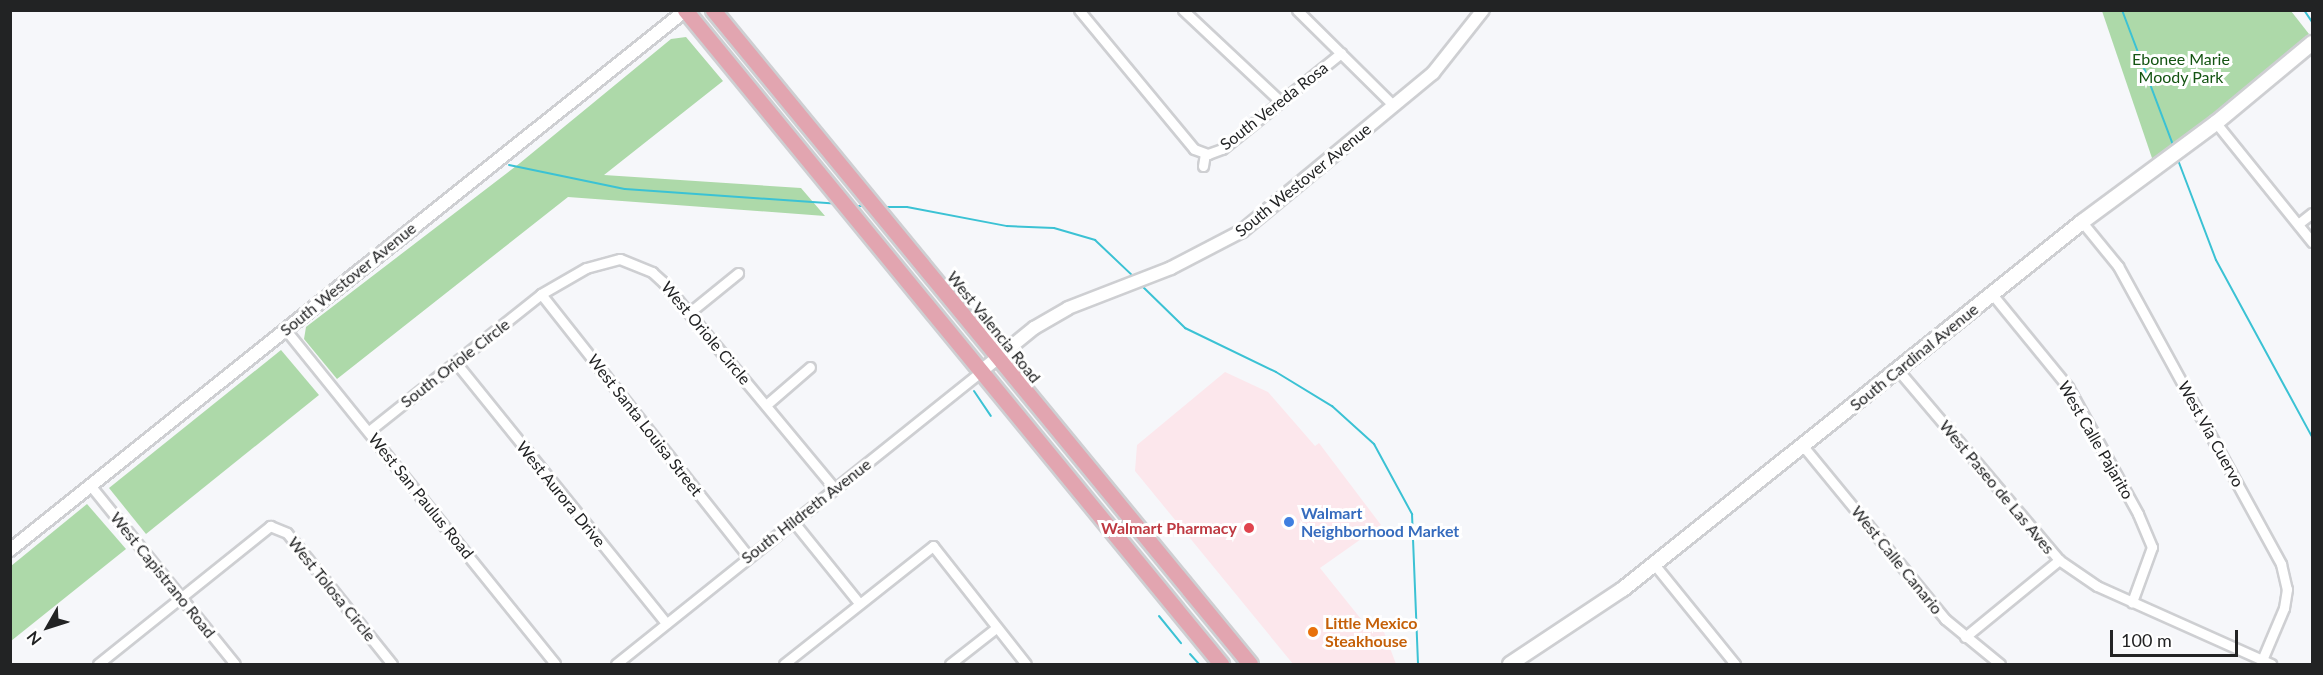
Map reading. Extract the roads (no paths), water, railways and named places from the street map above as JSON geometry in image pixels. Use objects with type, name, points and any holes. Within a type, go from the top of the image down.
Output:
[{"type":"main road","name":"West Valencia Road","points":[[713,10],[857,189],[1250,664]]},
{"type":"main road","points":[[686,11],[1221,664]]},
{"type":"main road","name":"South Cardinal Avenue","points":[[1510,664],[1595,609],[1654,564],[2082,222],[2216,123],[2313,43]]},
{"type":"main road","points":[[1157,587],[1176,576]]},
{"type":"street","points":[[1079,10],[1194,149],[1205,154],[1203,166]]},
{"type":"street","points":[[1183,10],[1280,100]]},
{"type":"street","points":[[1297,10],[1394,106]]},
{"type":"street","name":"South Westover Avenue","points":[[997,358],[1051,318],[1114,288],[1171,268],[1242,231],[1433,73],[1484,10]]},
{"type":"street","name":"South Westover Avenue","points":[[10,549],[686,11]]},
{"type":"street","name":"South Vereda Rosa","points":[[1205,154],[1222,149],[1341,53]]},
{"type":"street","points":[[2216,123],[2313,242]]},
{"type":"street","points":[[2298,224],[2313,213]]},
{"type":"street","name":"West Via Cuervo","points":[[2082,222],[2118,266],[2281,564],[2287,588],[2284,608],[2267,662]]},
{"type":"street","name":"West Oriole Circle","points":[[541,294],[586,268],[620,260],[652,272],[690,312],[835,489]]},
{"type":"street","points":[[690,312],[738,273]]},
{"type":"street","name":"South Oriole Circle","points":[[369,431],[457,364],[541,294]]},
{"type":"street","name":"West Santa Louisa Street","points":[[541,294],[748,556]]},
{"type":"street","name":"West Calle Pajarito","points":[[1992,294],[2068,387],[2138,514],[2152,547],[2132,602]]},
{"type":"street","name":"West San Paulus Road","points":[[285,329],[555,664]]},
{"type":"street","name":"South Hildreth Avenue","points":[[616,664],[792,520],[835,489],[997,358]]},
{"type":"street","name":"West Aurora Drive","points":[[457,364],[666,623]]},
{"type":"street","points":[[766,405],[810,367]]},
{"type":"street","name":"West Paseo de Las Aves","points":[[1898,370],[2059,560],[2097,586],[2267,662]]},
{"type":"street","name":"West Calle Canario","points":[[1803,446],[1945,619],[2000,664]]},
{"type":"street","name":"West Capistrano Road","points":[[90,485],[235,664]]},
{"type":"street","points":[[274,527],[276,516]]},
{"type":"street","points":[[792,520],[859,603]]},
{"type":"street","name":"West Tolosa Circle","points":[[98,664],[262,530],[274,527],[287,533],[392,664]]},
{"type":"street","points":[[784,664],[933,546],[1026,664]]},
{"type":"street","points":[[1965,637],[2059,560]]},
{"type":"street","points":[[1654,564],[1736,664]]},
{"type":"street","points":[[950,664],[996,628]]},
{"type":"waterway","points":[[2122,10],[2173,145]]},
{"type":"waterway","points":[[2304,10],[2312,22]]},
{"type":"waterway","points":[[2178,160],[2216,260],[2312,437]]},
{"type":"waterway","points":[[509,165],[625,189],[837,204]]},
{"type":"waterway","points":[[854,206],[866,206]]},
{"type":"waterway","points":[[884,207],[907,207],[1007,226],[1054,228],[1095,240],[1135,278]]},
{"type":"waterway","points":[[1141,285],[1185,328],[1276,372],[1332,406],[1374,444],[1412,514],[1418,664]]},
{"type":"waterway","points":[[974,391],[991,416]]},
{"type":"waterway","points":[[1159,616],[1181,643]]},
{"type":"waterway","points":[[1190,654],[1199,664]]},
{"type":"place","name":"Walmart Neighborhood Market","points":[[1289,522]]},
{"type":"place","name":"Walmart Pharmacy","points":[[1249,528]]},
{"type":"place","name":"Little Mexico Steakhouse","points":[[1313,632]]},
{"type":"park label","name":"Ebonee Marie Moody Park","points":[[2181,68]]}]
